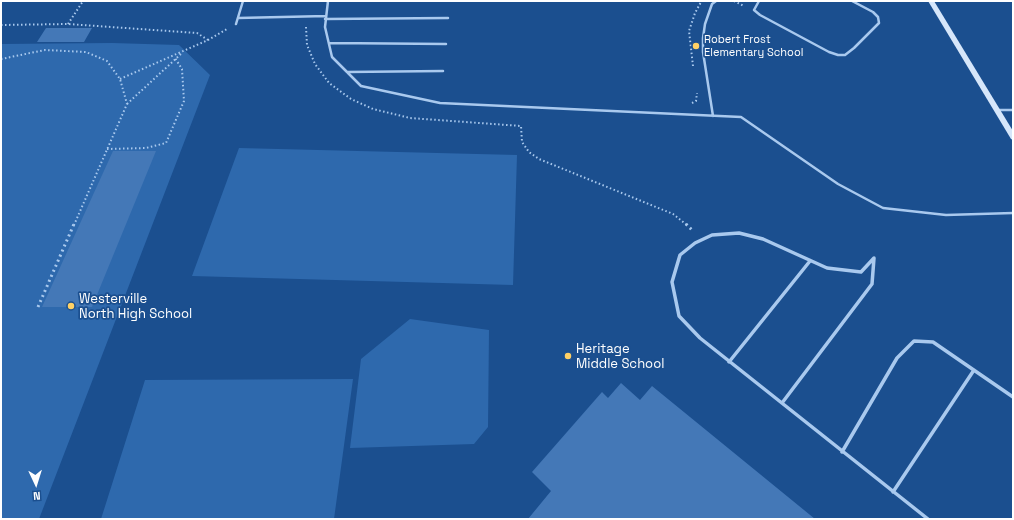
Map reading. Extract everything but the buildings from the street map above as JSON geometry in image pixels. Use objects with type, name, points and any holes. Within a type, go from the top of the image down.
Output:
[{"type":"main road","points":[[932,1],[1013,137]]},
{"type":"lane","points":[[236,24],[243,1]]},
{"type":"lane","points":[[328,1],[324,27],[332,57],[361,86],[440,103],[740,117],[838,184],[883,208],[946,215],[1013,213]]},
{"type":"lane","points":[[713,116],[703,52],[703,38],[705,24],[712,4],[716,1]]},
{"type":"lane","points":[[759,1],[754,10],[760,15],[829,52],[838,55],[845,55],[879,23],[878,17],[873,12],[852,1]]},
{"type":"lane","points":[[238,18],[448,18]]},
{"type":"lane","points":[[329,43],[446,44]]},
{"type":"lane","points":[[347,72],[443,71]]},
{"type":"lane","points":[[996,110],[1013,110]]},
{"type":"lane","points":[[782,404],[872,284],[874,258],[861,272],[827,268],[763,238],[739,232],[712,236],[694,243],[680,255],[672,282],[679,316],[700,338],[729,362],[842,452],[928,519]]},
{"type":"lane","points":[[729,362],[810,261]]},
{"type":"lane","points":[[842,452],[897,358],[914,341],[932,342],[1013,397]]},
{"type":"lane","points":[[893,492],[974,370]]},
{"type":"path","points":[[68,24],[83,1]]},
{"type":"path","points":[[693,68],[689,31],[694,13],[701,1]]},
{"type":"path","points":[[1,25],[68,24],[197,33],[208,40]]},
{"type":"path","points":[[120,79],[208,40],[236,24]]},
{"type":"path","points":[[305,30],[307,45],[315,64],[329,83],[351,99],[373,109],[410,118],[521,126],[522,142],[529,152],[539,159],[673,214],[682,220],[692,230]]},
{"type":"path","points":[[1,59],[45,50],[86,52],[106,62],[120,79],[127,104]]},
{"type":"path","points":[[38,307],[127,104],[183,51]]},
{"type":"path","points":[[107,149],[146,148],[166,143],[184,101],[182,69],[175,58]]},
{"type":"path","points":[[687,103],[693,103],[696,101],[696,90]]},
{"type":"shaded area","name":"Westerville North High School","points":[[112,43],[179,45],[210,75],[39,519],[1,519],[1,44]]},
{"type":"shaded area","points":[[239,148],[517,155],[513,285],[192,276]]},
{"type":"shaded area","points":[[410,319],[489,330],[488,427],[474,444],[350,448],[361,359]]},
{"type":"shaded area","points":[[353,379],[334,519],[101,519],[145,380]]},
{"type":"place","name":"Robert Frost Elementary School","points":[[696,46]]},
{"type":"place","name":"Westerville North High School","points":[[71,306]]},
{"type":"place","name":"Heritage Middle School","points":[[568,356]]}]
